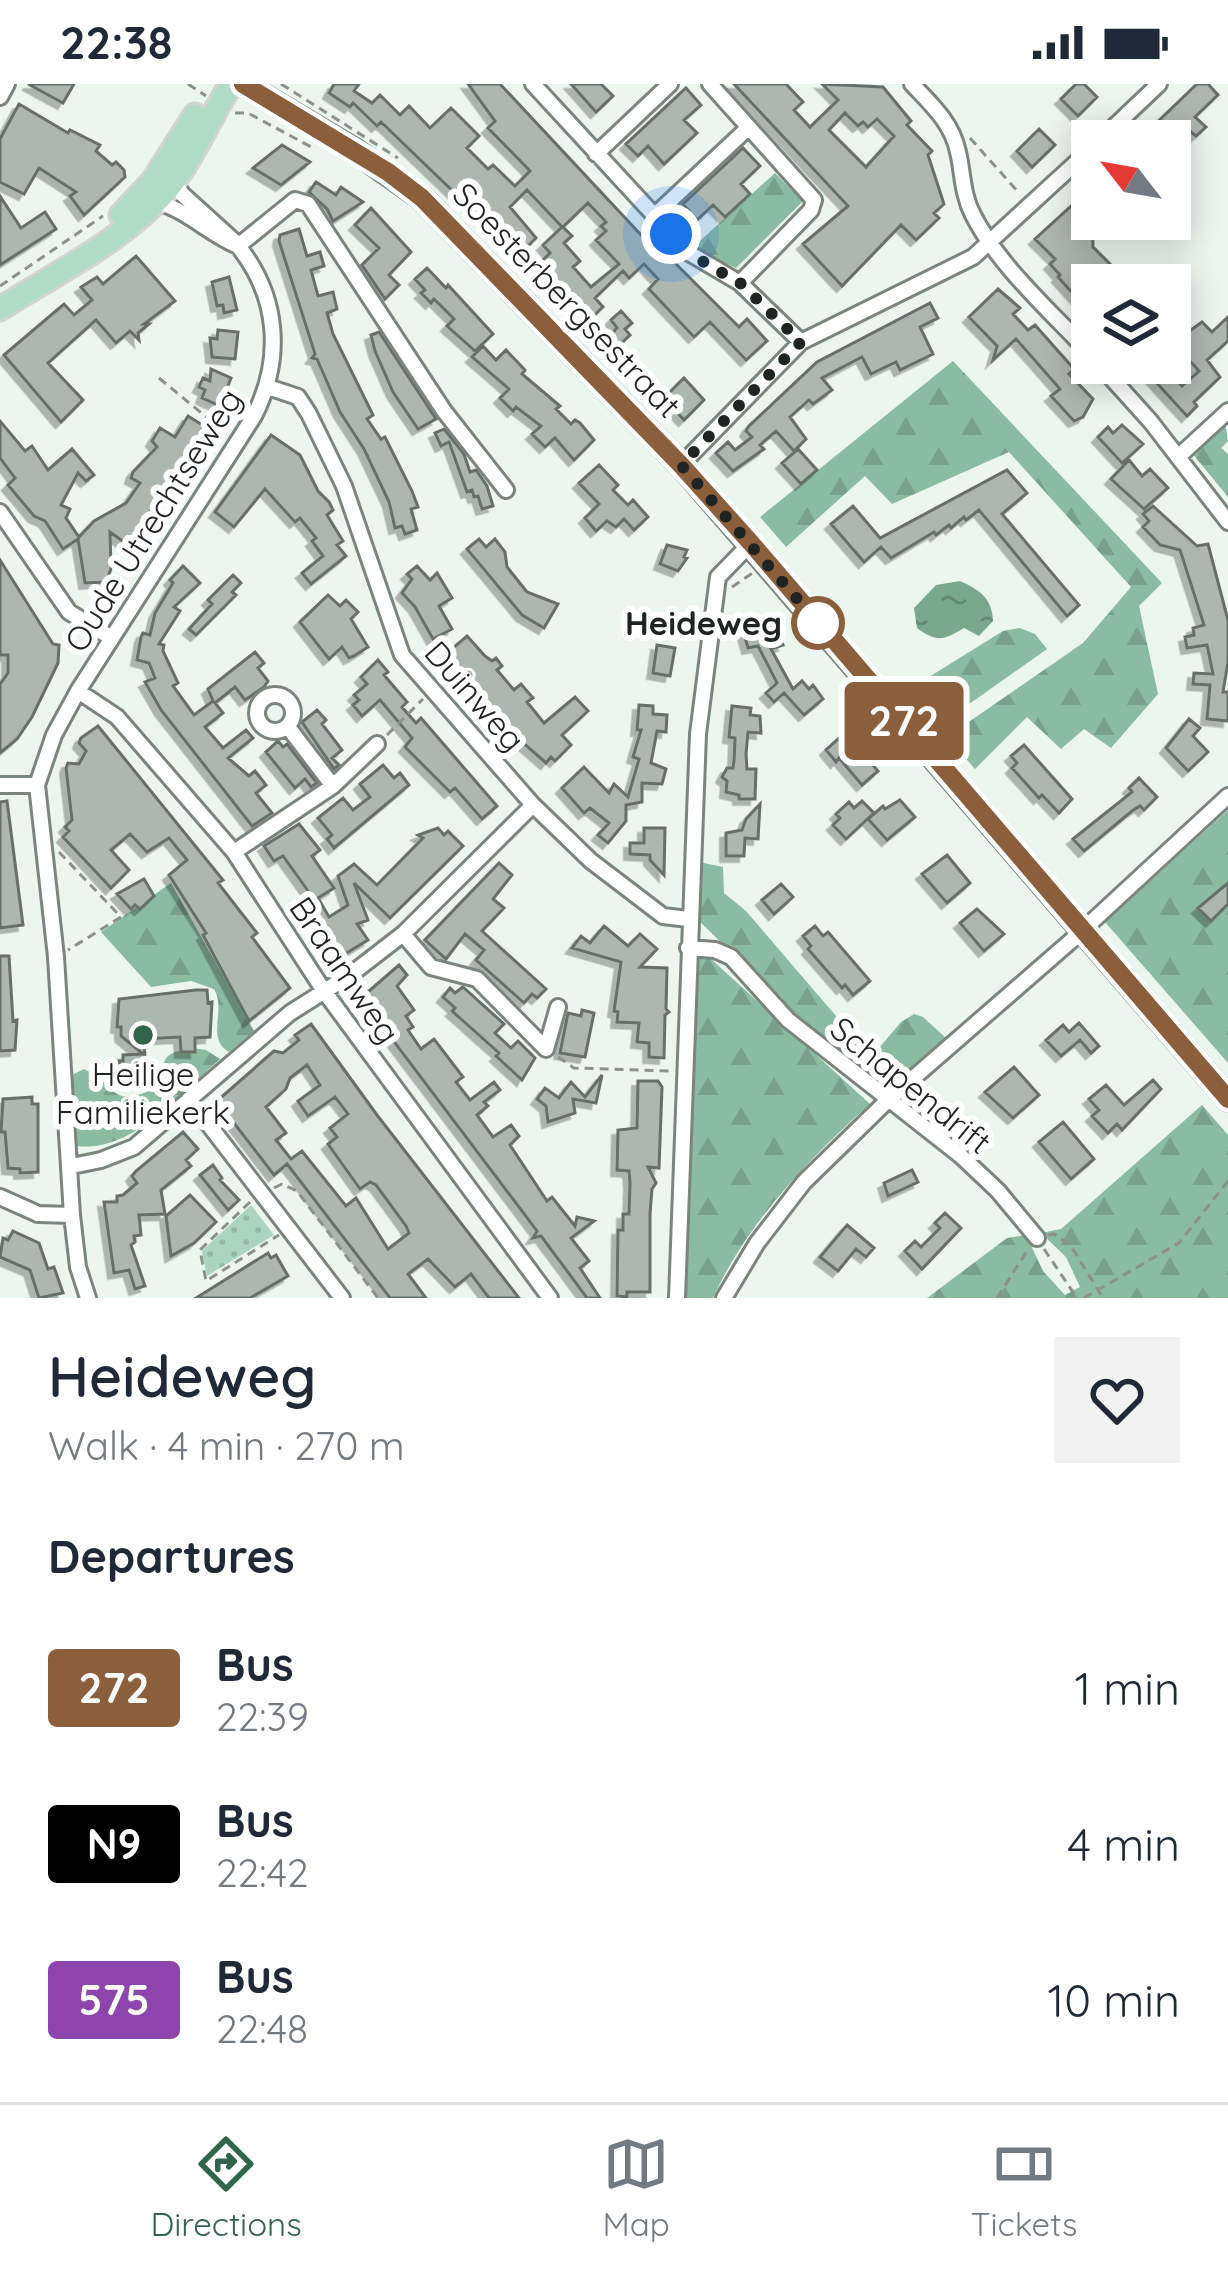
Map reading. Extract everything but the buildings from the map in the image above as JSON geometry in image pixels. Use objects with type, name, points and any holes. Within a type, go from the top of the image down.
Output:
[{"type":"main road","points":[[0,296],[66,255],[138,199],[169,159],[214,84]]},
{"type":"main road","points":[[0,309],[131,224],[156,202],[174,181],[231,84]]},
{"type":"main road","name":"Soesterbergsestraat","points":[[243,84],[371,161],[422,198],[681,465],[744,549],[1228,1099]]},
{"type":"street","points":[[0,97],[7,84]]},
{"type":"street","points":[[596,154],[670,84]]},
{"type":"street","points":[[710,84],[814,200],[811,210],[740,283]]},
{"type":"street","points":[[912,84],[943,116],[954,136],[971,213],[992,244],[1071,333]]},
{"type":"street","points":[[1121,120],[1159,84]]},
{"type":"street","points":[[542,87],[596,154],[688,253],[740,283],[801,342]]},
{"type":"street","points":[[654,216],[749,127]]},
{"type":"street","points":[[681,465],[801,342],[973,257],[1071,168]]},
{"type":"street","name":"Oude Utrechtseweg","points":[[37,785],[54,735],[78,691],[268,387],[274,358],[265,289],[255,267],[174,181]]},
{"type":"street","points":[[156,202],[172,206],[238,246],[295,200],[308,204],[444,411],[506,490]]},
{"type":"street","points":[[1116,384],[1228,522]]},
{"type":"street","name":"Duinweg","points":[[268,387],[298,397],[309,413],[344,485],[402,655],[533,805],[591,861],[663,916],[688,919]]},
{"type":"street","points":[[1178,457],[1228,411]]},
{"type":"street","points":[[0,512],[69,612],[110,637]]},
{"type":"street","points":[[677,1298],[698,734],[720,572],[744,549]]},
{"type":"street","name":"Braamweg","points":[[78,691],[117,717],[234,852],[324,991],[550,1298]]},
{"type":"street","points":[[288,727],[333,786]]},
{"type":"street","points":[[234,852],[333,786],[377,744]]},
{"type":"street","points":[[0,785],[37,785],[56,957],[72,1215],[78,1267],[88,1298]]},
{"type":"street","points":[[724,1298],[757,1243],[804,1182],[888,1100],[1084,930],[1228,796]]},
{"type":"street","points":[[72,1166],[134,1147],[290,1012],[403,934],[533,805]]},
{"type":"street","points":[[403,934],[431,967],[477,979],[546,1049],[558,1007]]},
{"type":"street","name":"Schapendrift","points":[[688,948],[731,957],[788,1020],[961,1156],[1037,1238]]},
{"type":"street","points":[[189,1099],[342,1298]]},
{"type":"street","points":[[0,1197],[38,1214],[72,1215]]},
{"type":"path","points":[[236,114],[248,113],[292,140],[320,150]]},
{"type":"path","points":[[943,116],[948,114],[1031,206]]},
{"type":"path","points":[[0,286],[112,208]]},
{"type":"path","points":[[159,378],[237,441]]},
{"type":"path","points":[[714,599],[755,575],[744,549]]},
{"type":"path","points":[[377,744],[432,689]]},
{"type":"path","points":[[41,842],[54,848],[121,917],[56,957]]},
{"type":"path","points":[[546,1049],[574,1068],[672,1071],[684,1076]]},
{"type":"path","points":[[1037,1238],[1080,1298],[1179,1243],[1228,1181]]},
{"type":"path","points":[[288,1230],[206,1282],[200,1250],[260,1195],[282,1184],[297,1191],[378,1298]]},
{"type":"path","points":[[997,1298],[1037,1238],[1054,1234],[1072,1246],[1103,1298]]},
{"type":"shaded area","points":[[251,1205],[274,1235],[207,1276],[202,1251]]},
{"type":"green space","points":[[775,173],[803,201],[736,268],[692,248]]},
{"type":"green space","points":[[953,361],[1162,583],[1139,606],[1158,694],[1111,748],[1084,729],[1061,749],[1027,717],[975,769],[947,737],[1083,643],[1131,587],[1009,452],[892,504],[865,476],[786,547],[760,517]]},
{"type":"green space","points":[[1225,423],[1228,441],[1221,448],[1228,454],[1228,497],[1192,453]]},
{"type":"green space","points":[[1020,628],[1035,634],[1047,649],[938,726],[897,679],[929,677],[1003,631]]},
{"type":"green space","points":[[1228,810],[1228,1063],[1105,922]]},
{"type":"green space","points":[[694,861],[723,867],[724,893],[746,911],[866,1051],[874,1054],[914,1014],[946,1038],[890,1086],[863,1068],[787,1006],[693,915]]},
{"type":"green space","points":[[171,883],[254,1031],[229,1052],[218,1039],[214,989],[191,981],[151,987],[101,932]]},
{"type":"green space","points":[[711,959],[870,1104],[781,1193],[743,1244],[713,1298],[683,1298],[691,964]]},
{"type":"green space","points":[[193,1048],[220,1059],[172,1104],[117,1140],[76,1146],[70,1076],[84,1069],[122,1096],[141,1094],[156,1088],[168,1056]]},
{"type":"green space","points":[[1202,1105],[1228,1135],[1228,1298],[927,1298],[1007,1238],[1026,1235],[1043,1271],[1065,1295],[1080,1287],[1066,1257],[1041,1233],[1061,1229]]},
{"type":"water","points":[[960,581],[984,596],[993,621],[979,636],[964,628],[935,638],[917,628],[914,608],[936,585]]},
{"type":"bus line","name":"272","points":[[243,84],[354,150],[422,198],[751,543],[1228,1099]]},
{"type":"place","name":"Heideweg","points":[[818,623]]},
{"type":"place","name":"Heilige Familiekerk","points":[[143,1035]]},
{"type":"route","points":[[671,234],[688,253],[740,283],[801,342],[681,465],[818,623]]}]
